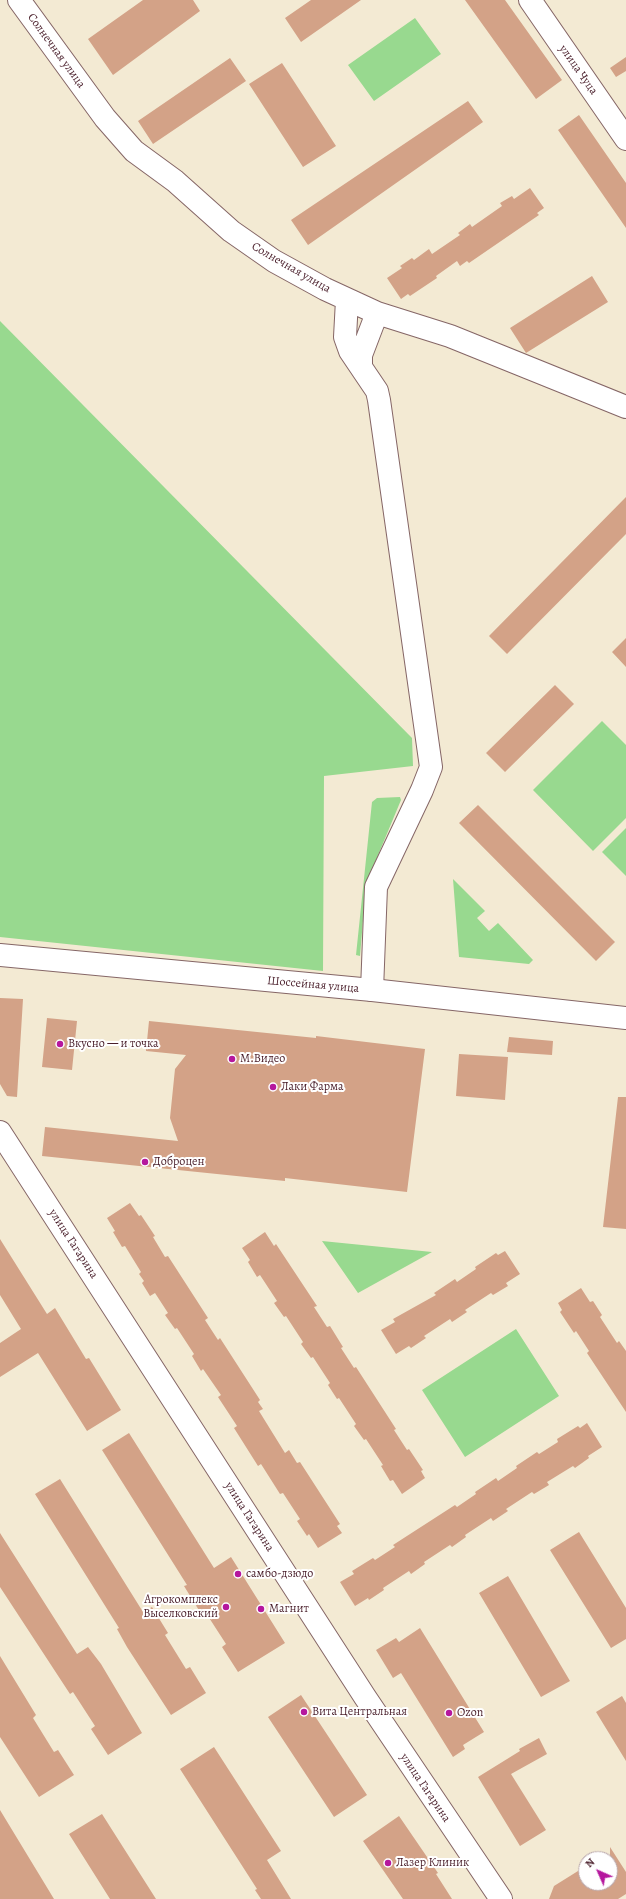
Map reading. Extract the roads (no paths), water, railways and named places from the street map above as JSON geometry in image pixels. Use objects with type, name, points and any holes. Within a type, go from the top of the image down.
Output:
[{"type":"street","name":"Солнечная улица","points":[[19,0],[105,118],[134,151],[175,181],[231,231],[274,261],[347,300],[377,313],[450,336],[626,406]]},
{"type":"street","name":"улица Чуца","points":[[530,0],[626,139]]},
{"type":"street","points":[[347,300],[345,338],[350,351],[377,391],[380,400],[431,767],[422,790],[376,887],[372,990]]},
{"type":"street","points":[[361,368],[361,355],[377,313]]},
{"type":"street","name":"Шоссейная улица","points":[[0,955],[372,990],[626,1018]]},
{"type":"street","name":"улица Гагарина","points":[[0,1132],[361,1691],[430,1796],[501,1899]]},
{"type":"place","name":"Вкусно — и точка","points":[[60,1044]]},
{"type":"place","name":"М.Видео","points":[[232,1059]]},
{"type":"place","name":"Лаки Фарма","points":[[273,1087]]},
{"type":"place","name":"Доброцен","points":[[145,1162]]},
{"type":"place","name":"самбо-дзюдо","points":[[238,1574]]},
{"type":"place","name":"Агрокомплекс Выселковский","points":[[226,1607]]},
{"type":"place","name":"Магнит","points":[[261,1609]]},
{"type":"place","name":"Вита Центральная","points":[[304,1712]]},
{"type":"place","name":"Ozon","points":[[449,1713]]},
{"type":"place","name":"Лазер Клиник","points":[[388,1863]]}]
